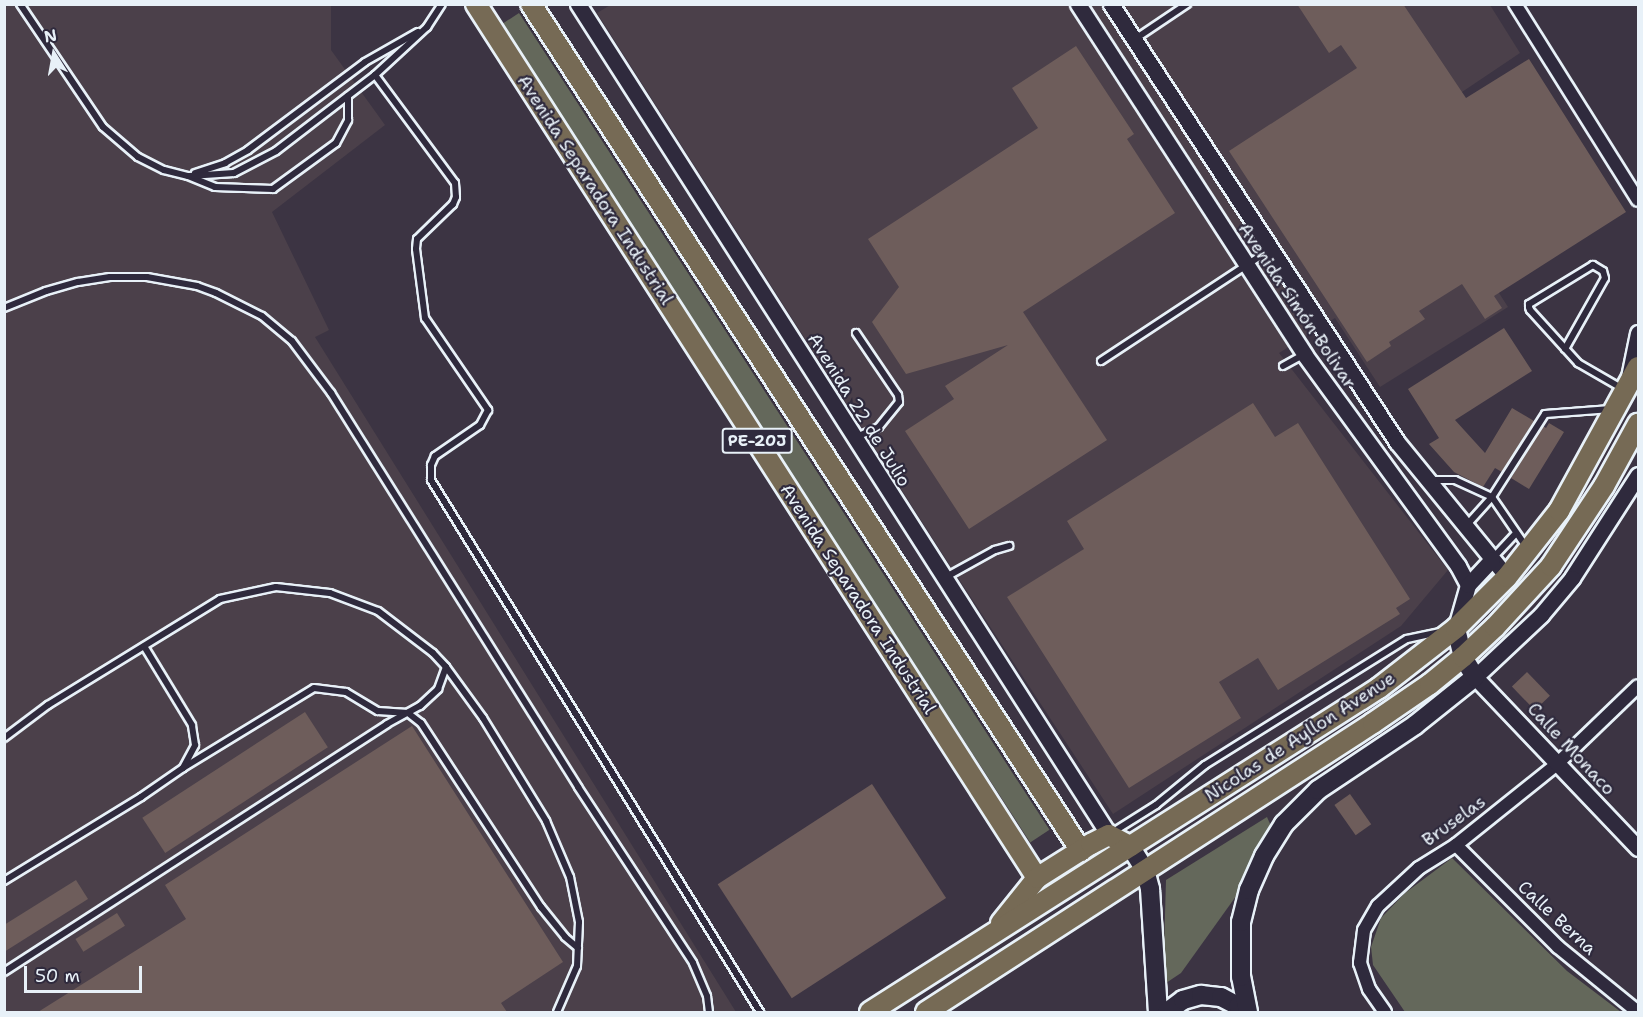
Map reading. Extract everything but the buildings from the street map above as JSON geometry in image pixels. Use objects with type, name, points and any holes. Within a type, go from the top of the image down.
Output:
[{"type":"main road","name":"Avenida Separadora Industrial","points":[[476,4],[1037,878]]},
{"type":"main road","name":"PE-20J","points":[[531,4],[1081,851]]},
{"type":"main road","name":"Nicolas de Ayllon Avenue","points":[[870,1012],[1379,688],[1456,628],[1529,551],[1559,511],[1638,367]]},
{"type":"main road","name":"Nicolas de Ayllon Avenue","points":[[926,1012],[1373,723],[1430,684],[1463,657],[1495,627],[1551,566],[1633,440],[1638,424]]},
{"type":"main road","points":[[1246,1012],[1240,958],[1245,905],[1264,856],[1284,824],[1306,800],[1332,779],[1415,725],[1475,677],[1463,657],[1456,628]]},
{"type":"main road","points":[[991,934],[1037,878],[1109,834],[1130,846],[1145,870],[1150,889],[1158,1012]]},
{"type":"main road","points":[[1167,1012],[1183,1000],[1202,995],[1221,997],[1246,1012]]},
{"type":"street","name":"Avenida 22 de Julio","points":[[578,4],[943,579],[1109,834]]},
{"type":"street","name":"Avenida Simón Bolivar","points":[[1078,4],[1304,354],[1458,566],[1468,585]]},
{"type":"street","name":"Avenida Simón Bolivar","points":[[1111,4],[1396,442],[1506,577]]},
{"type":"street","points":[[1515,4],[1638,200]]},
{"type":"street","points":[[1626,391],[1638,333]]},
{"type":"street","points":[[1475,677],[1541,615],[1572,578],[1638,475]]},
{"type":"street","points":[[1456,628],[1468,585],[1492,559]]},
{"type":"street","name":"Calle Monaco","points":[[1475,677],[1638,848]]},
{"type":"street","name":"Bruselas","points":[[1385,1012],[1369,988],[1360,963],[1364,930],[1378,906],[1419,868],[1456,845],[1557,764],[1638,686]]},
{"type":"street","name":"Calle Berna","points":[[1456,845],[1558,947],[1638,1012]]},
{"type":"lane","points":[[20,4],[103,127],[138,157],[164,170],[188,176],[215,188],[273,189],[336,143],[348,120],[348,96]]},
{"type":"lane","points":[[188,176],[245,169],[276,151],[375,75],[427,27],[442,4]]},
{"type":"lane","points":[[1134,39],[1187,4]]},
{"type":"lane","points":[[188,176],[225,163],[248,150],[365,62],[427,27]]},
{"type":"lane","points":[[375,75],[455,183],[456,197],[453,204],[417,239],[416,249],[426,318],[488,410],[480,425],[435,456],[431,465],[431,480],[760,1012]]},
{"type":"lane","points":[[1101,361],[1271,249]]},
{"type":"lane","points":[[1565,349],[1605,278],[1603,271],[1593,265],[1529,304],[1530,310],[1565,349],[1578,363],[1626,391]]},
{"type":"lane","points":[[4,308],[46,291],[78,282],[110,277],[147,277],[197,286],[216,293],[262,316],[292,341],[331,393],[578,788],[693,963],[707,996],[709,1012]]},
{"type":"lane","points":[[854,438],[879,427],[894,412],[899,402],[898,395],[856,333]]},
{"type":"lane","points":[[1283,366],[1304,354]]},
{"type":"lane","points":[[1465,527],[1492,497],[1545,414],[1617,408]]},
{"type":"lane","points":[[1427,480],[1455,480],[1492,497],[1529,551]]},
{"type":"lane","points":[[1492,559],[1516,532]]},
{"type":"lane","points":[[943,579],[995,550],[1009,546]]},
{"type":"lane","points":[[4,738],[48,705],[220,599],[276,587],[330,593],[378,611],[433,652],[446,668],[483,718],[546,821],[570,877],[579,922],[577,966],[557,1012]]},
{"type":"lane","points":[[1109,834],[1156,805],[1205,765],[1407,639],[1456,628]]},
{"type":"lane","points":[[144,646],[192,725],[195,744],[183,768]]},
{"type":"lane","points":[[4,972],[420,706],[438,689],[446,668]]},
{"type":"lane","points":[[4,880],[314,688],[346,692],[378,711],[408,713],[421,723],[541,907],[565,937],[578,948]]},
{"type":"shaded area","points":[[612,4],[1490,5],[1520,53],[1398,135],[1508,307],[1380,387],[1335,318],[1279,353],[1448,570],[1401,626],[1113,814],[949,564],[597,13]]},
{"type":"shaded area","points":[[5,5],[331,5],[331,50],[385,125],[272,212],[329,330],[315,337],[736,1012],[5,1012]]},
{"type":"shaded area","points":[[519,13],[1049,830],[1030,842],[500,26]]},
{"type":"shaded area","points":[[1267,817],[1271,826],[1239,892],[1181,973],[1163,985],[1166,880]]},
{"type":"shaded area","points":[[1452,858],[1567,971],[1621,1012],[1405,1012],[1373,965],[1371,947],[1381,918],[1405,893]]}]
